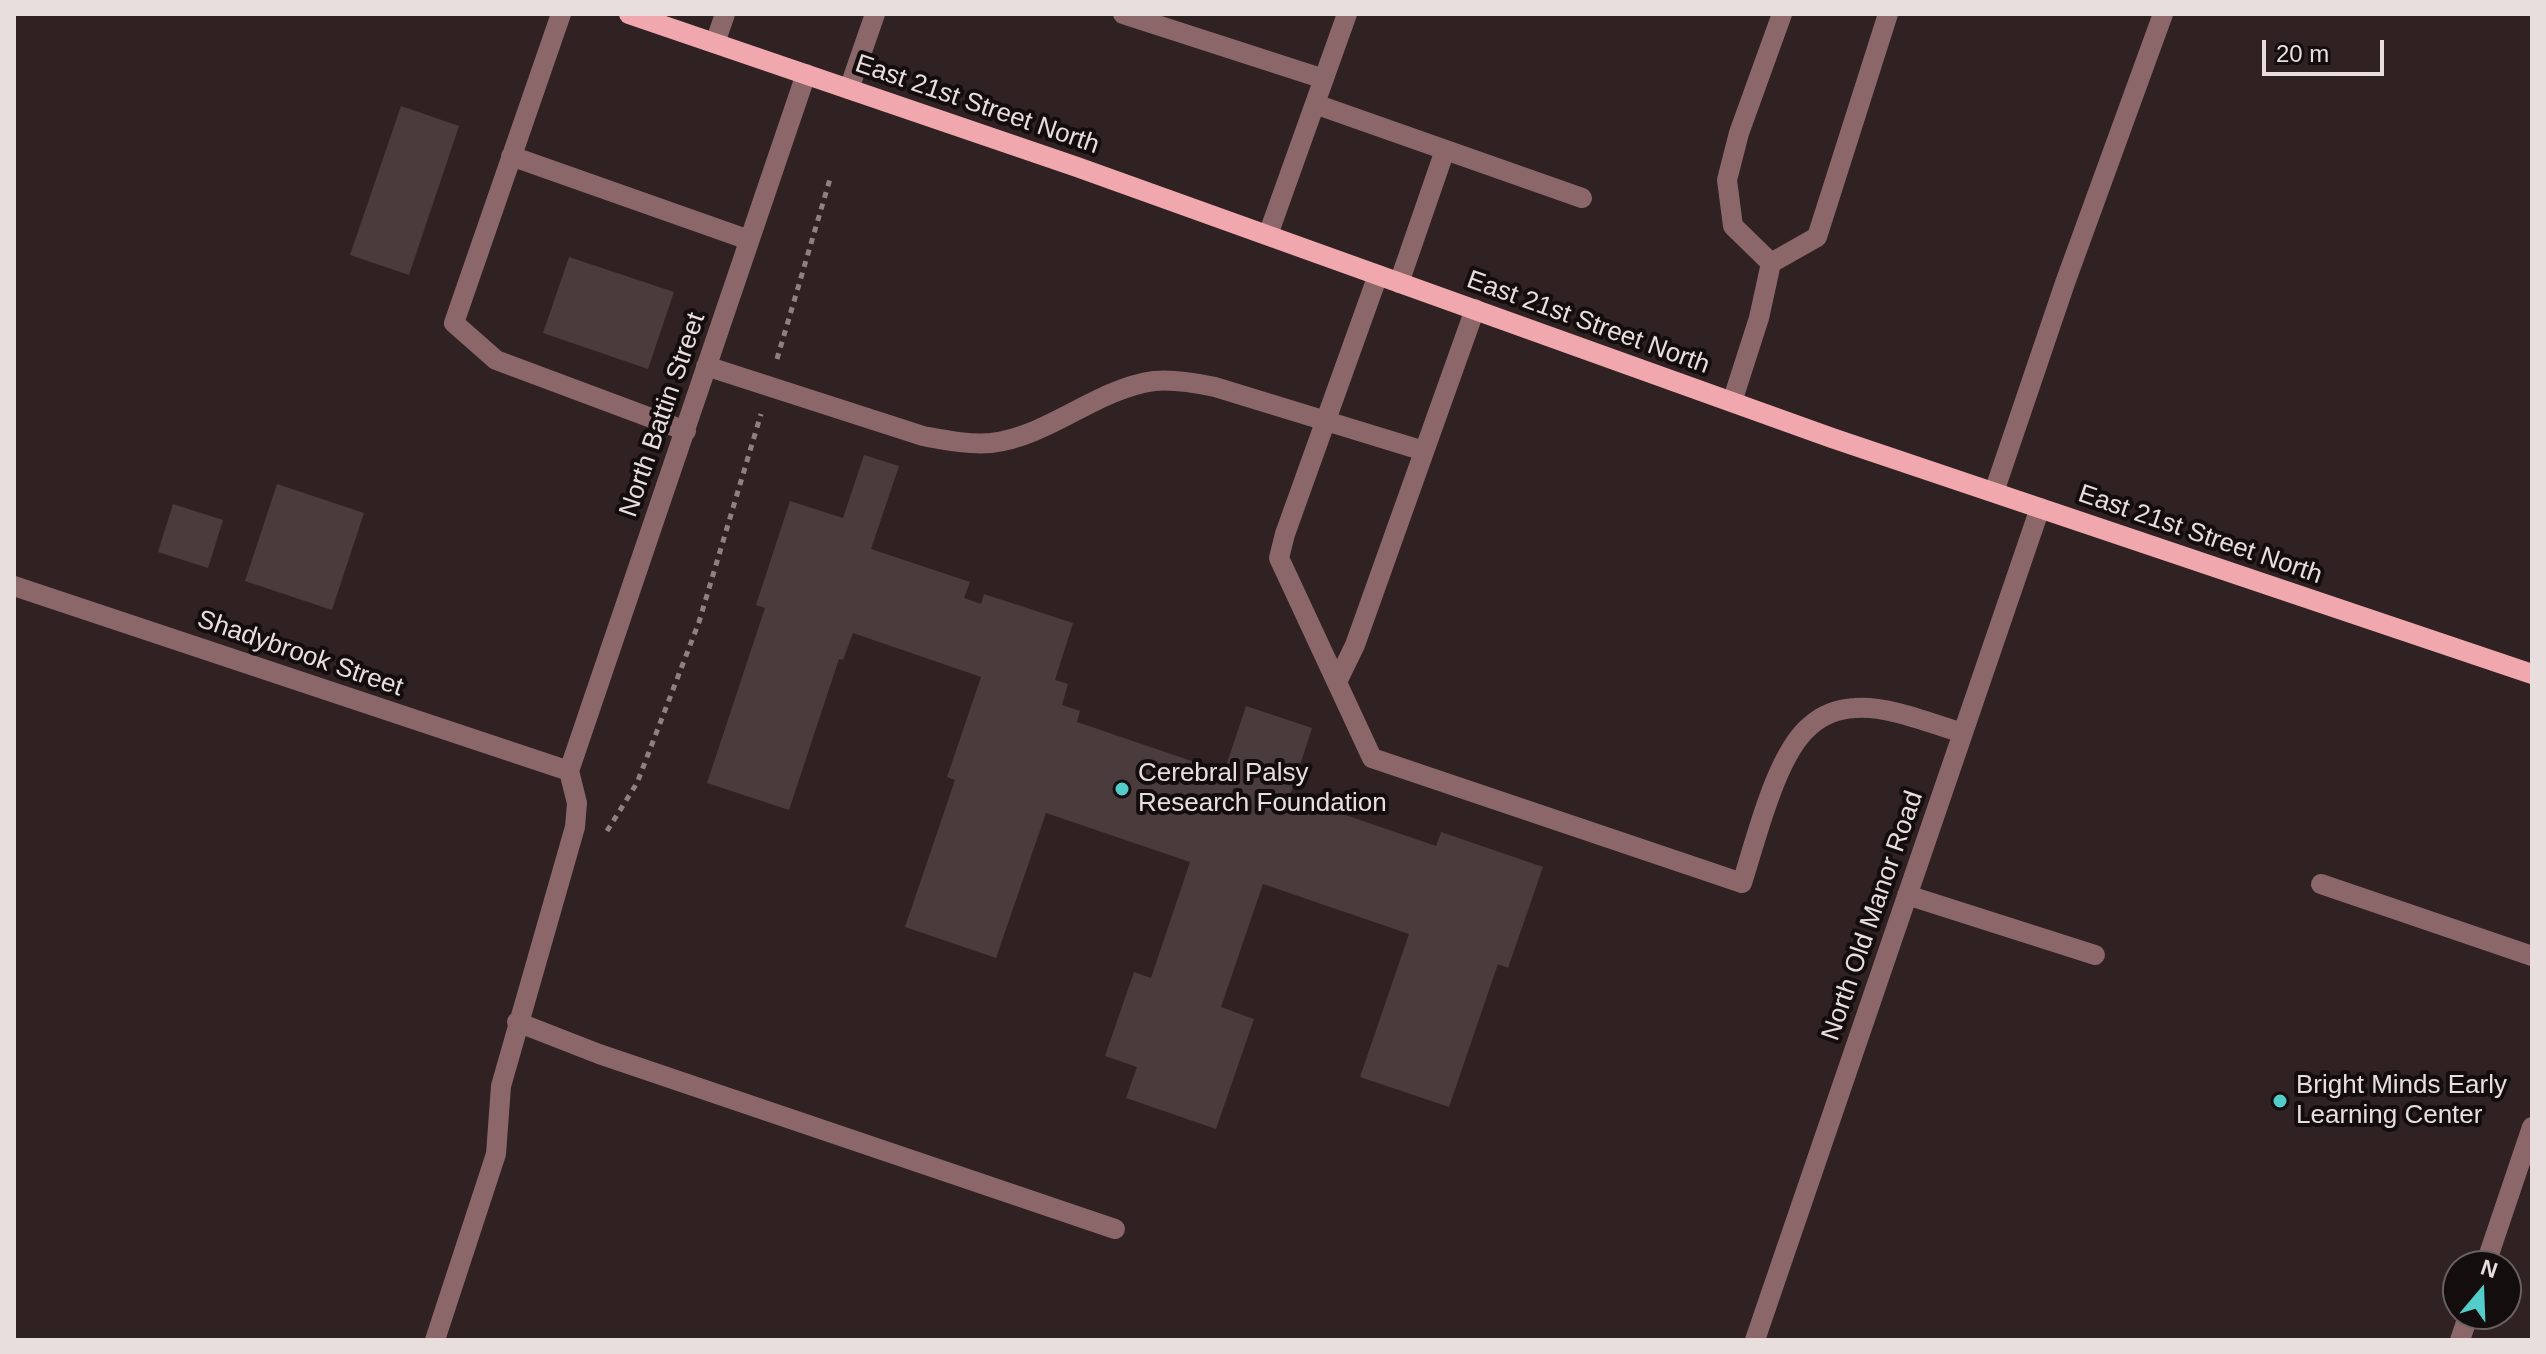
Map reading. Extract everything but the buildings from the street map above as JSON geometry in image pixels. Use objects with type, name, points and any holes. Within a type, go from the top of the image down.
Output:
[{"type":"main road","name":"East 21st Street North","points":[[629,14],[1268,235],[1732,402],[2532,674]]},
{"type":"street","points":[[561,14],[454,323],[496,360],[686,431]]},
{"type":"street","points":[[715,43],[725,14]]},
{"type":"street","points":[[849,89],[875,14]]},
{"type":"street","points":[[1123,14],[1324,79]]},
{"type":"street","points":[[1268,235],[1347,14]]},
{"type":"street","points":[[1771,263],[1733,226],[1727,180],[1739,133],[1782,14]]},
{"type":"street","points":[[1732,402],[1759,318],[1771,263],[1817,237],[1888,14]]},
{"type":"street","points":[[1994,492],[2065,283],[2163,14]]},
{"type":"street","name":"North Battin Street","points":[[569,771],[806,74]]},
{"type":"street","points":[[1315,104],[1582,198]]},
{"type":"street","points":[[1399,283],[1445,150]]},
{"type":"street","points":[[511,156],[749,240]]},
{"type":"street","points":[[1378,275],[1279,558],[1372,758],[1742,883],[1788,753],[1809,726],[1831,713],[1858,708],[1888,712],[1963,733]]},
{"type":"street","points":[[1337,682],[1355,645],[1475,309]]},
{"type":"street","points":[[706,366],[923,436],[954,441],[991,443],[1046,427],[1102,398],[1155,381],[1192,382],[1215,387],[1424,451]]},
{"type":"street","name":"North Old Manor Road","points":[[1755,1340],[2040,508]]},
{"type":"street","name":"Shadybrook Street","points":[[14,586],[569,771]]},
{"type":"street","points":[[435,1340],[496,1154],[501,1086],[575,827],[577,803],[569,771]]},
{"type":"street","points":[[2321,884],[2532,956]]},
{"type":"street","points":[[1907,895],[2095,955]]},
{"type":"street","points":[[517,1022],[599,1054],[1115,1229]]},
{"type":"street","points":[[2490,1250],[2532,1127]]},
{"type":"path","points":[[601,840],[637,783],[699,622],[830,179]]},
{"type":"place","name":"Cerebral Palsy Research Foundation","points":[[1122,789]]},
{"type":"place","name":"Bright Minds Early Learning Center","points":[[2280,1101]]}]
